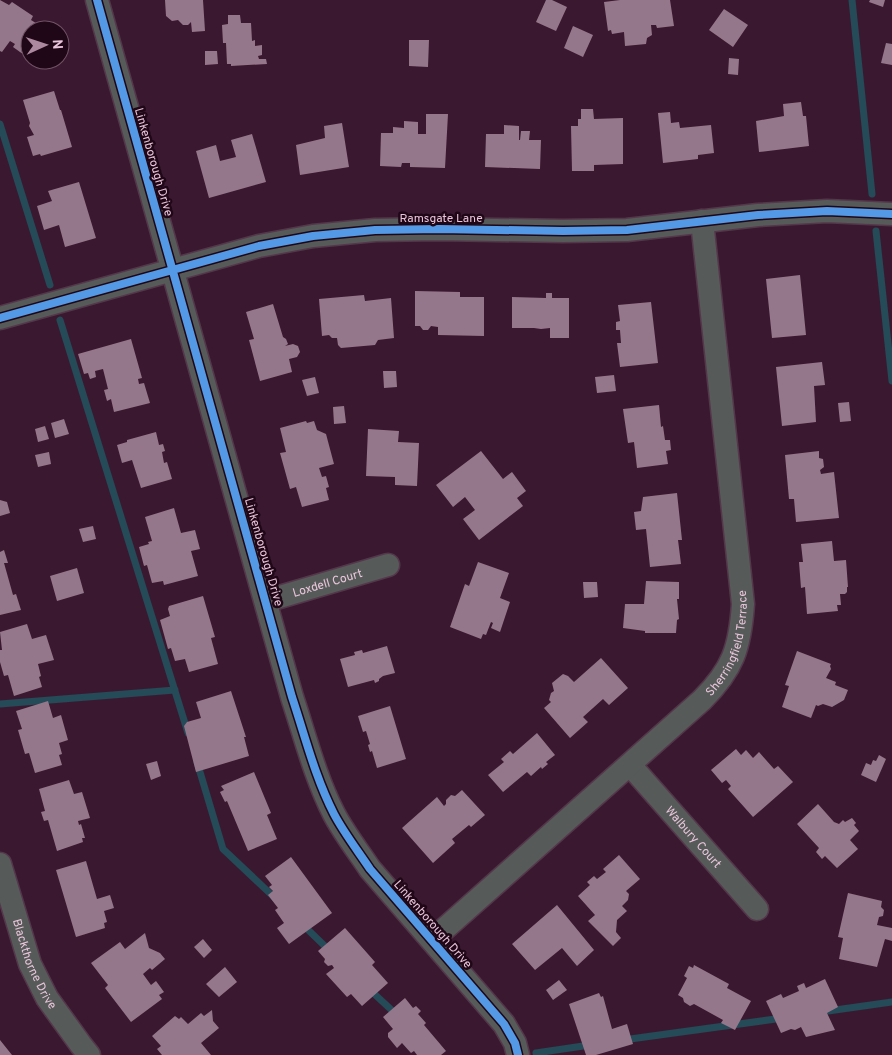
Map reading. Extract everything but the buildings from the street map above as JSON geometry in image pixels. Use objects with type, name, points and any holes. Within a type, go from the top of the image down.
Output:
[{"type":"street","name":"Linkenborough Drive","points":[[97,0],[314,766],[334,814],[370,869],[504,1024],[515,1043],[518,1055]]},
{"type":"street","name":"Ramsgate Lane","points":[[0,318],[259,246],[313,236],[375,230],[627,230],[758,215],[827,211],[892,214]]},
{"type":"street","name":"Sherringfield Terrace","points":[[432,940],[702,700],[719,683],[735,651],[742,628],[743,604],[702,221]]},
{"type":"street","name":"Loxdell Court","points":[[266,601],[388,565]]},
{"type":"street","name":"Walbury Court","points":[[630,765],[757,909]]},
{"type":"street","name":"Blackthorne Drive","points":[[2,875],[30,964],[47,998],[81,1046],[90,1055]]},
{"type":"waterway","points":[[852,0],[872,194]]},
{"type":"waterway","points":[[0,124],[50,285]]},
{"type":"waterway","points":[[876,231],[892,381]]},
{"type":"waterway","points":[[60,320],[188,733]]},
{"type":"waterway","points":[[0,704],[175,690]]},
{"type":"waterway","points":[[197,762],[223,849],[277,900]]},
{"type":"waterway","points":[[303,925],[331,952]]},
{"type":"waterway","points":[[369,989],[398,1016]]},
{"type":"waterway","points":[[821,1012],[892,1002]]},
{"type":"waterway","points":[[623,1040],[783,1018]]},
{"type":"waterway","points":[[536,1053],[590,1045]]},
{"type":"cycle path","points":[[97,0],[292,697],[321,786],[338,821],[370,869],[504,1024],[515,1043],[518,1055]]},
{"type":"cycle path","points":[[0,318],[259,246],[313,236],[375,230],[627,230],[758,215],[827,211],[892,214]]}]
